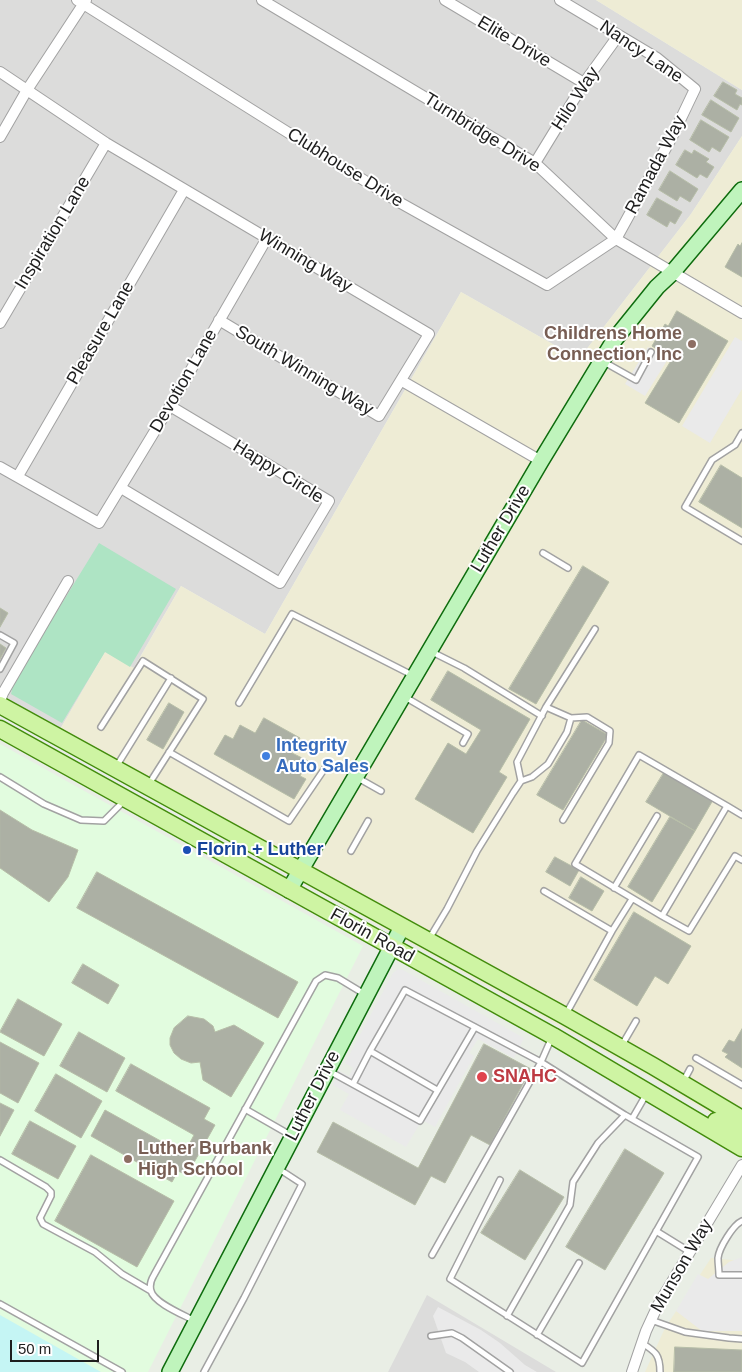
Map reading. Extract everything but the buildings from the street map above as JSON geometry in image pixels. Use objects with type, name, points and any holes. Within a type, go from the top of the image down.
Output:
[{"type":"main road","name":"Florin Road","points":[[0,705],[620,1047],[686,1076],[742,1119]]},
{"type":"main road","name":"Florin Road","points":[[0,730],[553,1036],[742,1148]]},
{"type":"main road","points":[[673,1107],[687,1105],[727,1127],[742,1131]]},
{"type":"street","name":"Turnbridge Drive","points":[[262,0],[535,163],[616,239],[742,313]]},
{"type":"street","name":"Elite Drive","points":[[444,0],[584,83]]},
{"type":"street","name":"Nancy Lane","points":[[560,0],[657,58],[696,89]]},
{"type":"street","points":[[0,137],[82,1]]},
{"type":"street","name":"Clubhouse Drive","points":[[82,1],[397,201],[547,285],[616,239]]},
{"type":"street","name":"Hilo Way","points":[[535,163],[584,83],[618,36]]},
{"type":"street","name":"Winning Way","points":[[0,72],[106,143],[429,334],[402,381]]},
{"type":"street","name":"Ramada Way","points":[[616,239],[696,89]]},
{"type":"street","name":"Inspiration Lane","points":[[0,323],[106,143]]},
{"type":"street","name":"Pleasure Lane","points":[[18,476],[184,190]]},
{"type":"street","name":"Luther Drive","points":[[289,890],[541,461],[615,339],[657,287],[672,273],[742,190]]},
{"type":"street","name":"Devotion Lane","points":[[18,476],[99,523],[170,406],[266,238]]},
{"type":"street","name":"South Winning Way","points":[[219,320],[379,416],[402,381]]},
{"type":"street","points":[[402,381],[541,461]]},
{"type":"street","name":"Happy Circle","points":[[121,488],[280,583],[329,500],[170,406]]},
{"type":"street","points":[[0,467],[18,476]]},
{"type":"street","points":[[0,701],[68,582]]},
{"type":"street","name":"Luther Drive","points":[[170,1372],[402,926]]},
{"type":"street","name":"Munson Way","points":[[632,1372],[658,1305],[742,1165]]},
{"type":"lane","points":[[602,361],[636,380],[651,352]]},
{"type":"lane","points":[[742,433],[735,444],[712,460],[685,507],[742,540]]},
{"type":"lane","points":[[735,444],[742,449]]},
{"type":"lane","points":[[543,553],[568,568]]},
{"type":"lane","points":[[239,703],[292,614],[414,676]]},
{"type":"lane","points":[[521,781],[517,762],[546,706],[595,629]]},
{"type":"lane","points":[[0,635],[14,643],[0,669]]},
{"type":"lane","points":[[429,651],[464,668],[542,716]]},
{"type":"lane","points":[[101,727],[143,660],[203,699],[147,786]]},
{"type":"lane","points":[[115,768],[171,678]]},
{"type":"lane","points":[[403,696],[468,734],[463,743]]},
{"type":"lane","points":[[546,706],[571,718],[587,716],[610,730],[609,743],[563,820]]},
{"type":"lane","points":[[428,941],[477,851],[521,781],[532,777],[548,764],[567,732],[571,718]]},
{"type":"lane","points":[[169,752],[289,822],[325,768]]},
{"type":"lane","points":[[742,815],[639,755],[575,864],[632,899],[689,930],[735,856],[742,860]]},
{"type":"lane","points":[[355,776],[381,791]]},
{"type":"lane","points":[[0,778],[44,804],[82,820],[104,821],[126,799]]},
{"type":"lane","points":[[662,916],[727,806]]},
{"type":"lane","points":[[614,888],[657,816]]},
{"type":"lane","points":[[351,851],[368,821]]},
{"type":"lane","points":[[544,891],[612,931]]},
{"type":"lane","points":[[565,1016],[632,899]]},
{"type":"lane","points":[[196,1322],[155,1299],[150,1283],[154,1275],[316,980],[325,975],[338,978],[366,995]]},
{"type":"lane","points":[[353,1084],[405,990],[541,1062],[625,1115],[698,1157],[582,1363],[450,1279],[500,1180]]},
{"type":"lane","points":[[620,1047],[636,1021]]},
{"type":"lane","points":[[327,1070],[420,1121],[475,1028]]},
{"type":"lane","points":[[432,1255],[541,1062],[553,1036]]},
{"type":"lane","points":[[370,1051],[437,1090]]},
{"type":"lane","points":[[696,1058],[742,1085]]},
{"type":"lane","points":[[632,1118],[648,1092]]},
{"type":"lane","points":[[245,1109],[292,1136]]},
{"type":"lane","points":[[507,1316],[570,1206],[573,1182],[598,1143],[625,1115]]},
{"type":"lane","points":[[0,1160],[46,1187],[51,1192],[51,1196],[40,1218],[43,1224],[95,1252],[122,1274],[151,1291]]},
{"type":"lane","points":[[204,1372],[302,1184],[276,1167]]},
{"type":"lane","points":[[742,1221],[733,1229],[718,1259],[720,1275],[742,1275]]},
{"type":"lane","points":[[656,1231],[690,1252]]},
{"type":"lane","points":[[537,1335],[579,1263]]},
{"type":"lane","points":[[0,1304],[122,1372]]},
{"type":"lane","points":[[651,1320],[685,1332],[742,1339]]},
{"type":"lane","points":[[431,1336],[452,1333],[510,1372]]},
{"type":"lane","points":[[642,1343],[654,1350],[660,1362],[660,1372]]},
{"type":"shaded area","points":[[0,0],[596,0],[742,90],[742,136],[691,214],[579,359],[461,292],[265,634],[181,586],[133,669],[105,652],[52,743],[0,713]]},
{"type":"shaded area","points":[[596,0],[742,0],[742,90]]},
{"type":"shaded area","points":[[742,136],[742,1133],[645,1074],[52,743],[105,652],[134,668],[181,586],[265,634],[461,292],[579,359],[691,214]]},
{"type":"shaded area","points":[[735,337],[742,341],[742,389],[710,443],[682,426]]},
{"type":"shaded area","points":[[648,347],[668,359],[645,396],[625,384]]},
{"type":"shaded area","points":[[99,543],[176,589],[130,667],[105,652],[62,723],[11,694],[14,681]]},
{"type":"shaded area","name":"Luther Burbank High School","points":[[0,744],[363,946],[148,1372],[0,1372]]},
{"type":"shaded area","points":[[398,969],[403,970],[524,1038],[514,1058],[478,1039],[469,1053],[474,1056],[435,1127],[422,1120],[406,1147],[340,1110],[349,1094],[333,1085],[339,1071],[349,1076],[353,1068],[345,1063],[393,973]]},
{"type":"shaded area","points":[[742,1257],[742,1331],[702,1331],[676,1311],[698,1274],[708,1279],[729,1262]]},
{"type":"shaded area","points":[[711,1258],[742,1261],[742,1372],[645,1372],[665,1328]]},
{"type":"shaded area","points":[[427,1295],[556,1372],[388,1372]]},
{"type":"shaded area","points":[[438,1307],[481,1330],[500,1343],[525,1365],[537,1372],[479,1372],[465,1362],[446,1353],[433,1316]]},
{"type":"shaded area","points":[[0,1315],[101,1372],[0,1372]]},
{"type":"place","name":"Childrens Home Connection, Inc","points":[[692,344]]},
{"type":"place","name":"Integrity Auto Sales","points":[[266,756]]},
{"type":"place","name":"Florin + Luther","points":[[187,850]]},
{"type":"place","name":"SNAHC","points":[[482,1077]]},
{"type":"place","name":"Luther Burbank High School","points":[[128,1159]]}]
